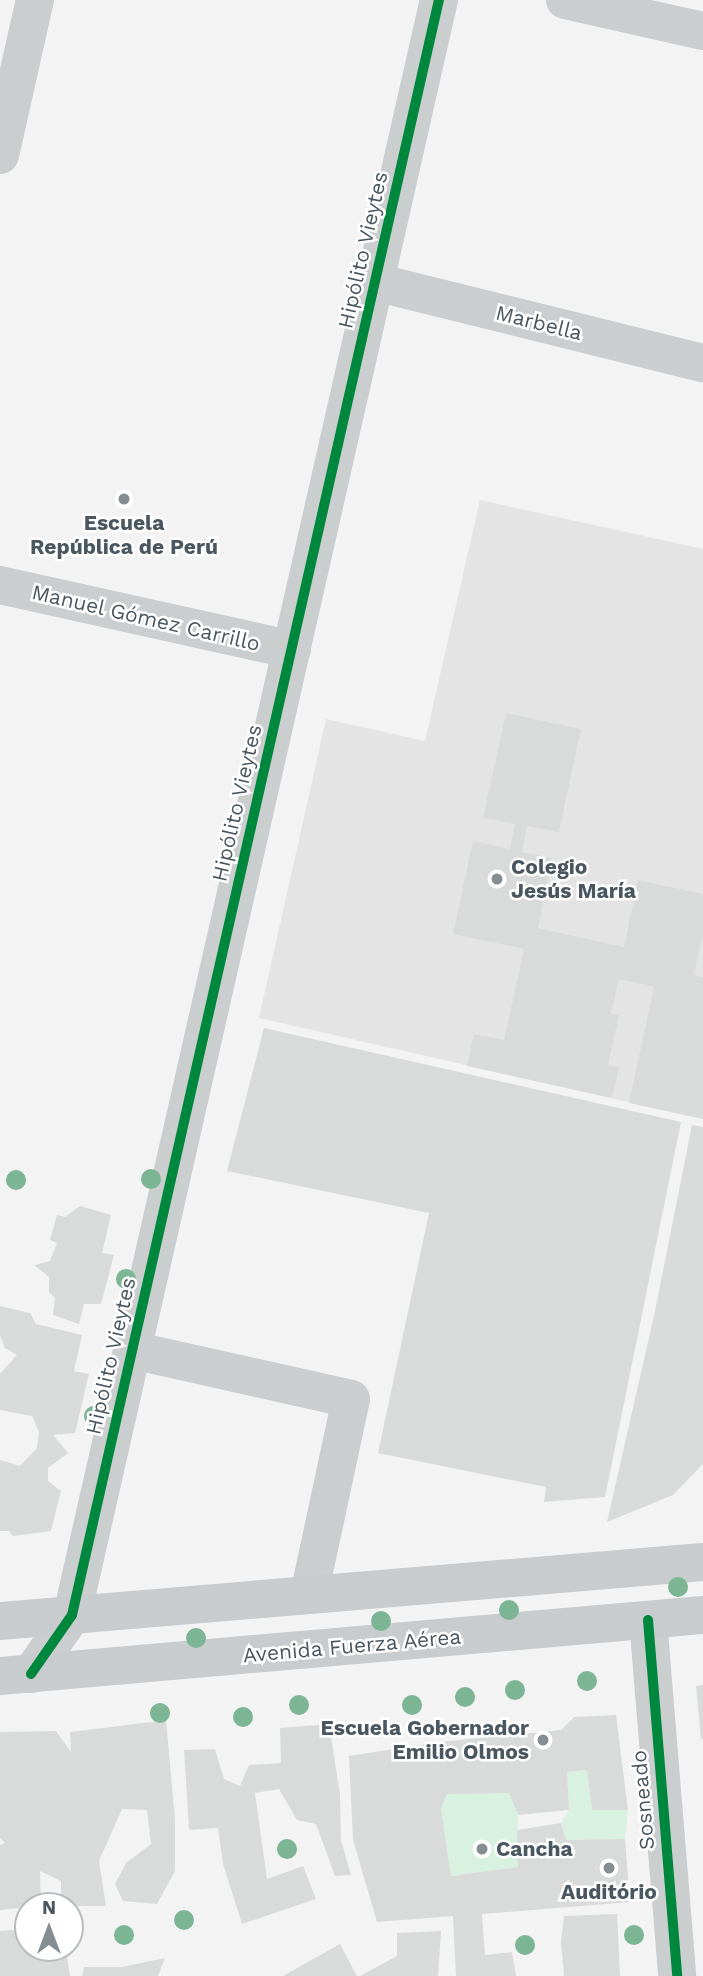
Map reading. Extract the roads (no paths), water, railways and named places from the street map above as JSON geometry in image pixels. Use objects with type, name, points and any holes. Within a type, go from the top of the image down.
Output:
[{"type":"main road","points":[[0,1621],[703,1562]]},
{"type":"main road","name":"Avenida Fuerza Aérea","points":[[15,1675],[703,1615]]},
{"type":"street","points":[[0,155],[35,0]]},
{"type":"street","name":"Hipólito Vieytes","points":[[72,1615],[439,0]]},
{"type":"street","points":[[565,0],[703,31]]},
{"type":"street","name":"Marbella","points":[[375,282],[703,363]]},
{"type":"street","name":"Manuel Gómez Carrillo","points":[[0,585],[292,650]]},
{"type":"street","points":[[132,1350],[351,1399],[309,1595]]},
{"type":"street","points":[[15,1675],[72,1615]]},
{"type":"street","name":"Sosneado","points":[[648,1620],[677,1976]]},
{"type":"place","name":"Escuela República de Perú","points":[[124,499]]},
{"type":"place","name":"Colegio Jesús María","points":[[497,879]]},
{"type":"place","name":"Escuela Gobernador Emilio Olmos","points":[[543,1740]]},
{"type":"place","name":"Cancha","points":[[482,1849]]},
{"type":"place","name":"Auditório","points":[[609,1868]]}]
